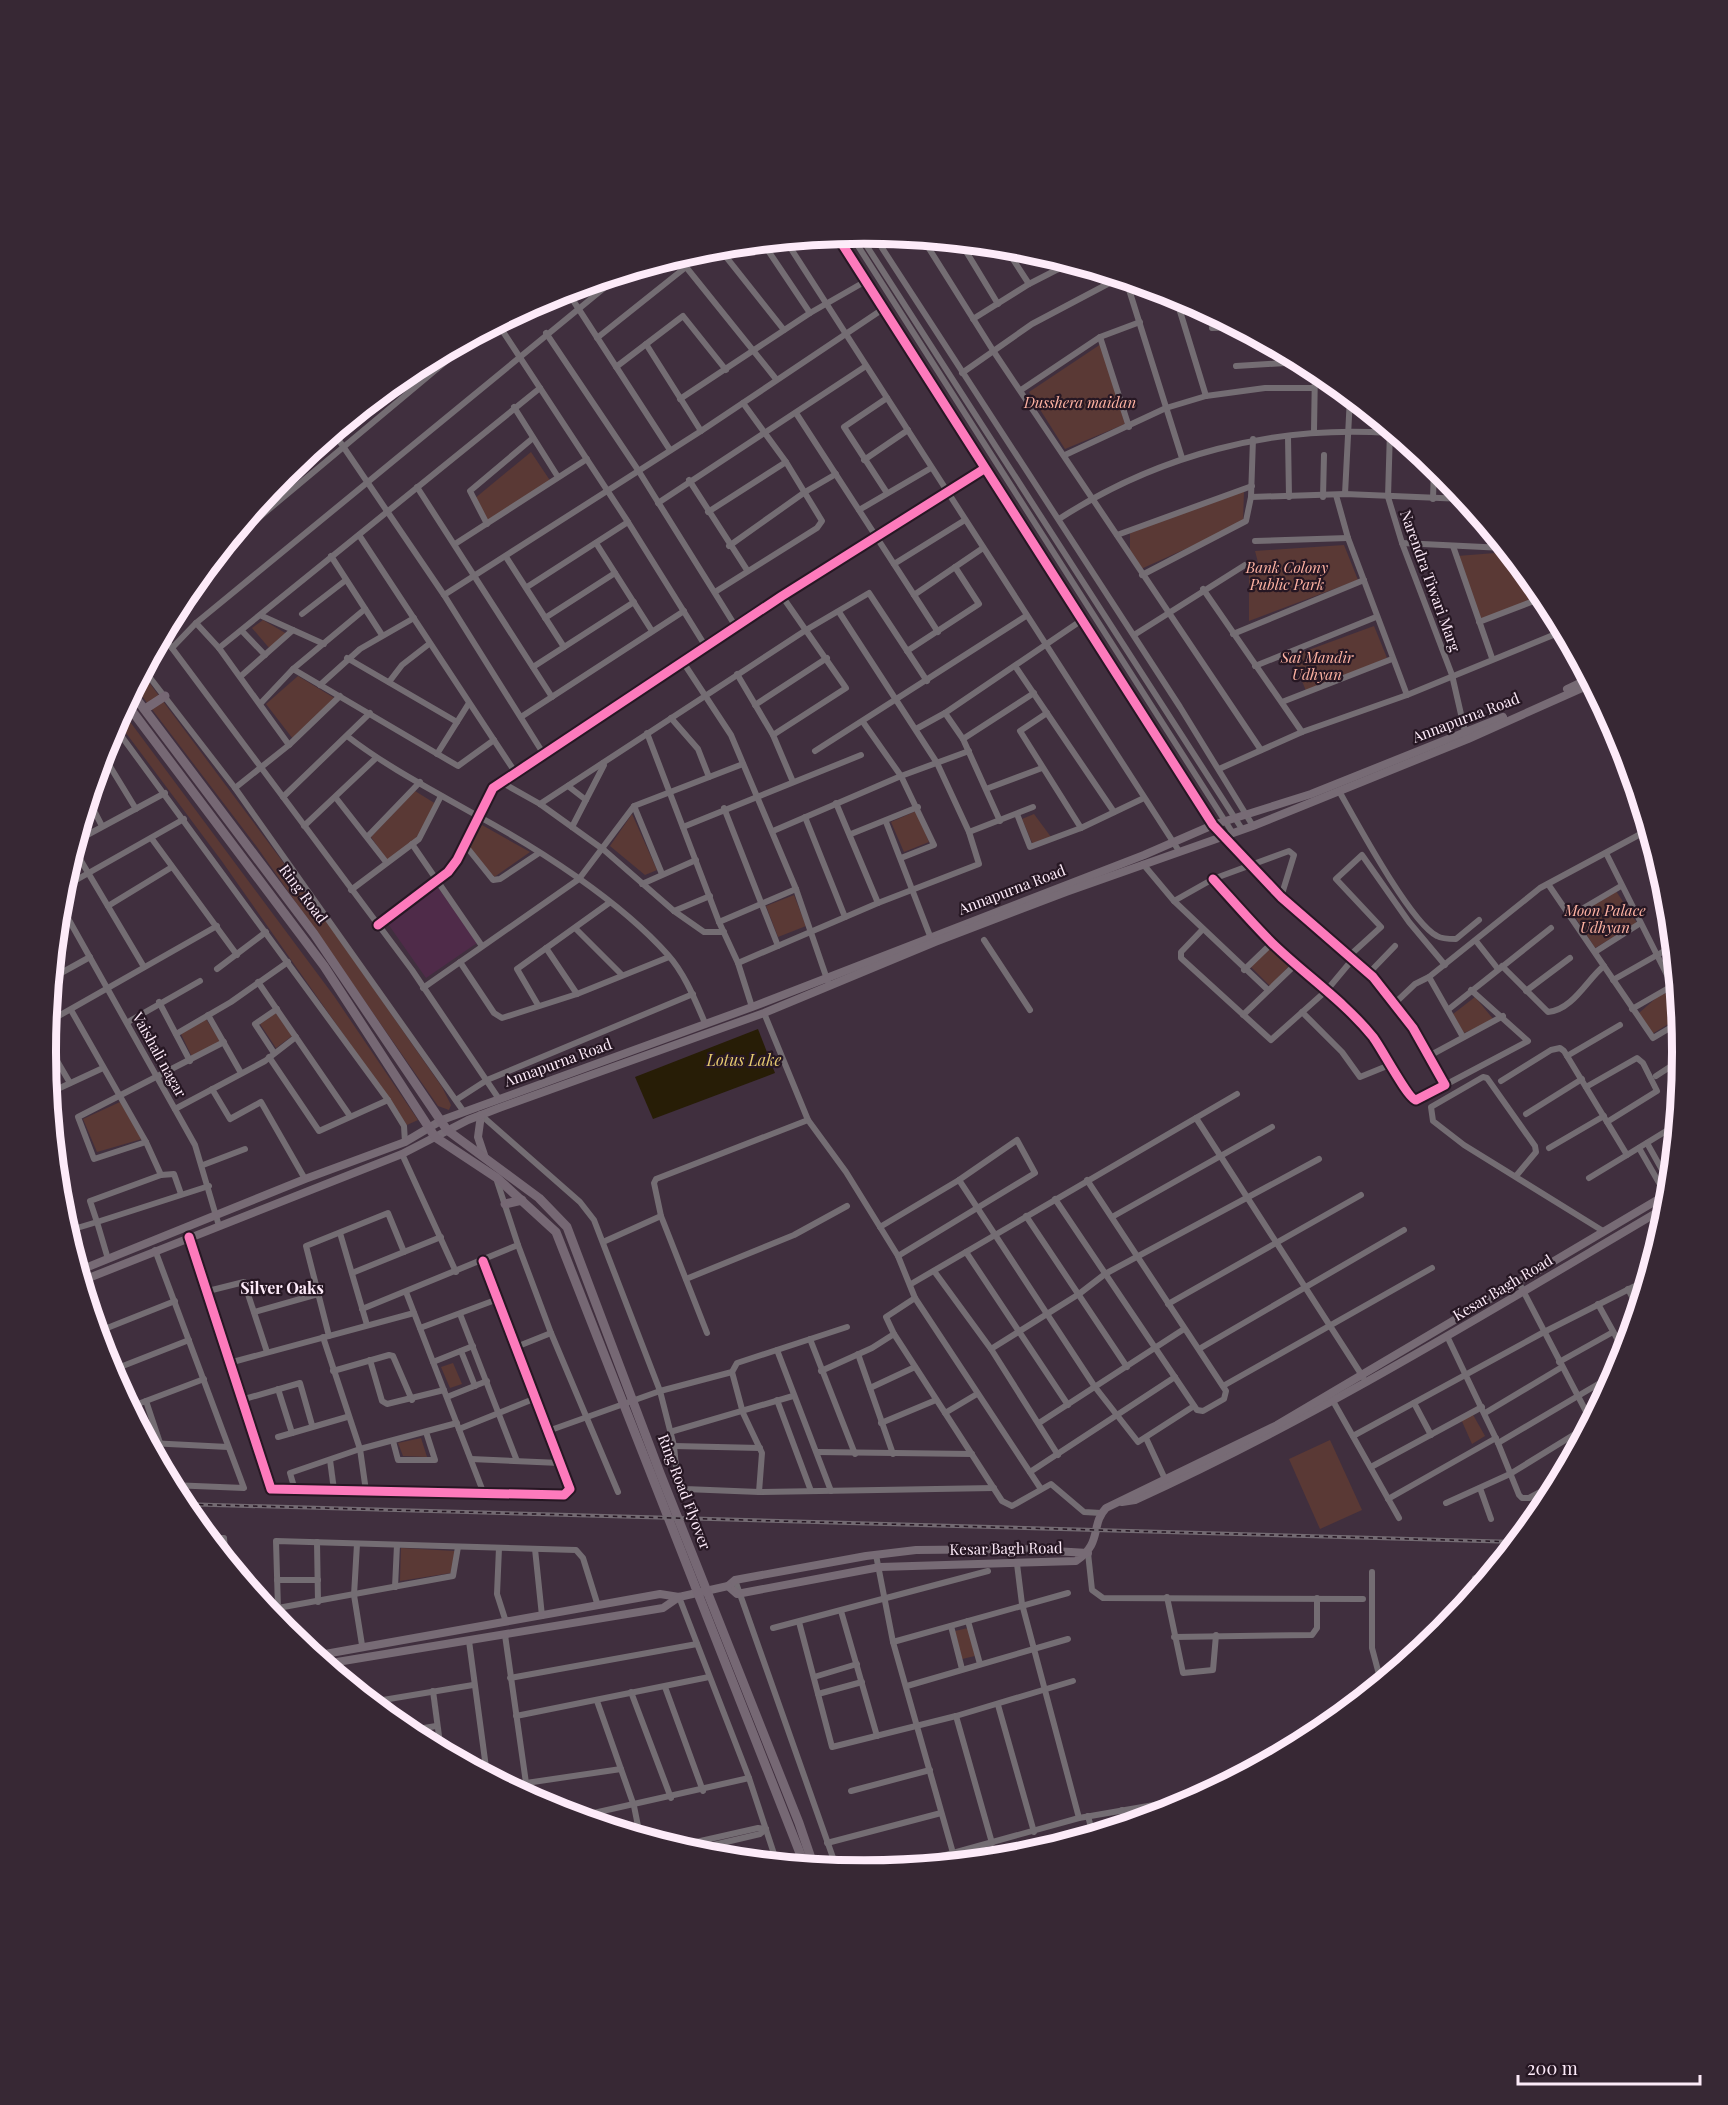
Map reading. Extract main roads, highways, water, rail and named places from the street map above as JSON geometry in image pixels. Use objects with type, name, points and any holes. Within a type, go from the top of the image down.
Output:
[{"type":"highway","points":[[144,709],[165,696]]},
{"type":"highway","name":"Ring Road","points":[[137,700],[314,934],[447,1130]]},
{"type":"highway","name":"Ring Road","points":[[132,711],[324,966],[435,1137]]},
{"type":"highway","points":[[447,1130],[485,1158]]},
{"type":"highway","points":[[435,1137],[497,1178],[522,1200]]},
{"type":"highway","name":"Ring Road Flyover","points":[[485,1158],[557,1216],[567,1227],[754,1720],[810,1859]]},
{"type":"highway","points":[[505,1204],[522,1200]]},
{"type":"highway","name":"Ring Road Flyover","points":[[522,1200],[556,1232],[754,1720]]},
{"type":"highway","name":"Ring Road Flyover","points":[[795,1825],[803,1858]]},
{"type":"main road","name":"Annapurna Road","points":[[435,1137],[481,1115],[764,1013],[930,936],[1065,888],[1253,826],[1339,791],[1582,682]]},
{"type":"main road","name":"Annapurna Road","points":[[429,1127],[442,1120],[705,1023],[828,982],[1065,888],[1213,825],[1311,794],[1585,687]]},
{"type":"main road","points":[[481,1115],[478,1137],[485,1158]]},
{"type":"main road","points":[[85,1268],[305,1179],[405,1142],[429,1127]]},
{"type":"main road","points":[[88,1278],[402,1154],[435,1137]]},
{"type":"main road","name":"Kesar Bagh Road","points":[[1364,1379],[1518,1281],[1659,1199]]},
{"type":"main road","name":"Kesar Bagh Road","points":[[1364,1379],[1447,1336],[1656,1213]]},
{"type":"main road","points":[[1122,1502],[1132,1493],[1267,1431],[1364,1379]]},
{"type":"main road","points":[[334,1663],[663,1608],[679,1597],[731,1583],[876,1555],[953,1549],[1088,1553],[1096,1536],[1101,1513],[1108,1506],[1135,1500],[1202,1470],[1333,1401],[1350,1387]]},
{"type":"main road","name":"Kesar Bagh Road","points":[[731,1583],[742,1593],[880,1567],[1076,1561],[1088,1553]]},
{"type":"main road","points":[[324,1654],[362,1645],[660,1594],[679,1597]]},
{"type":"water","name":"Lotus Lake","points":[[758,1029],[775,1073],[653,1119],[635,1077]]},
{"type":"railway","points":[[194,1504],[1507,1542]]},
{"type":"district","name":"Silver Oaks","points":[[282,1288]]},
{"type":"park label","name":"Dusshera maidan","points":[[1080,403]]},
{"type":"park label","name":"Bank Colony Public Park","points":[[1287,576]]},
{"type":"park label","name":"Sai Mandir Udhyan","points":[[1317,666]]},
{"type":"park label","name":"Moon Palace Udhyan","points":[[1605,920]]}]
